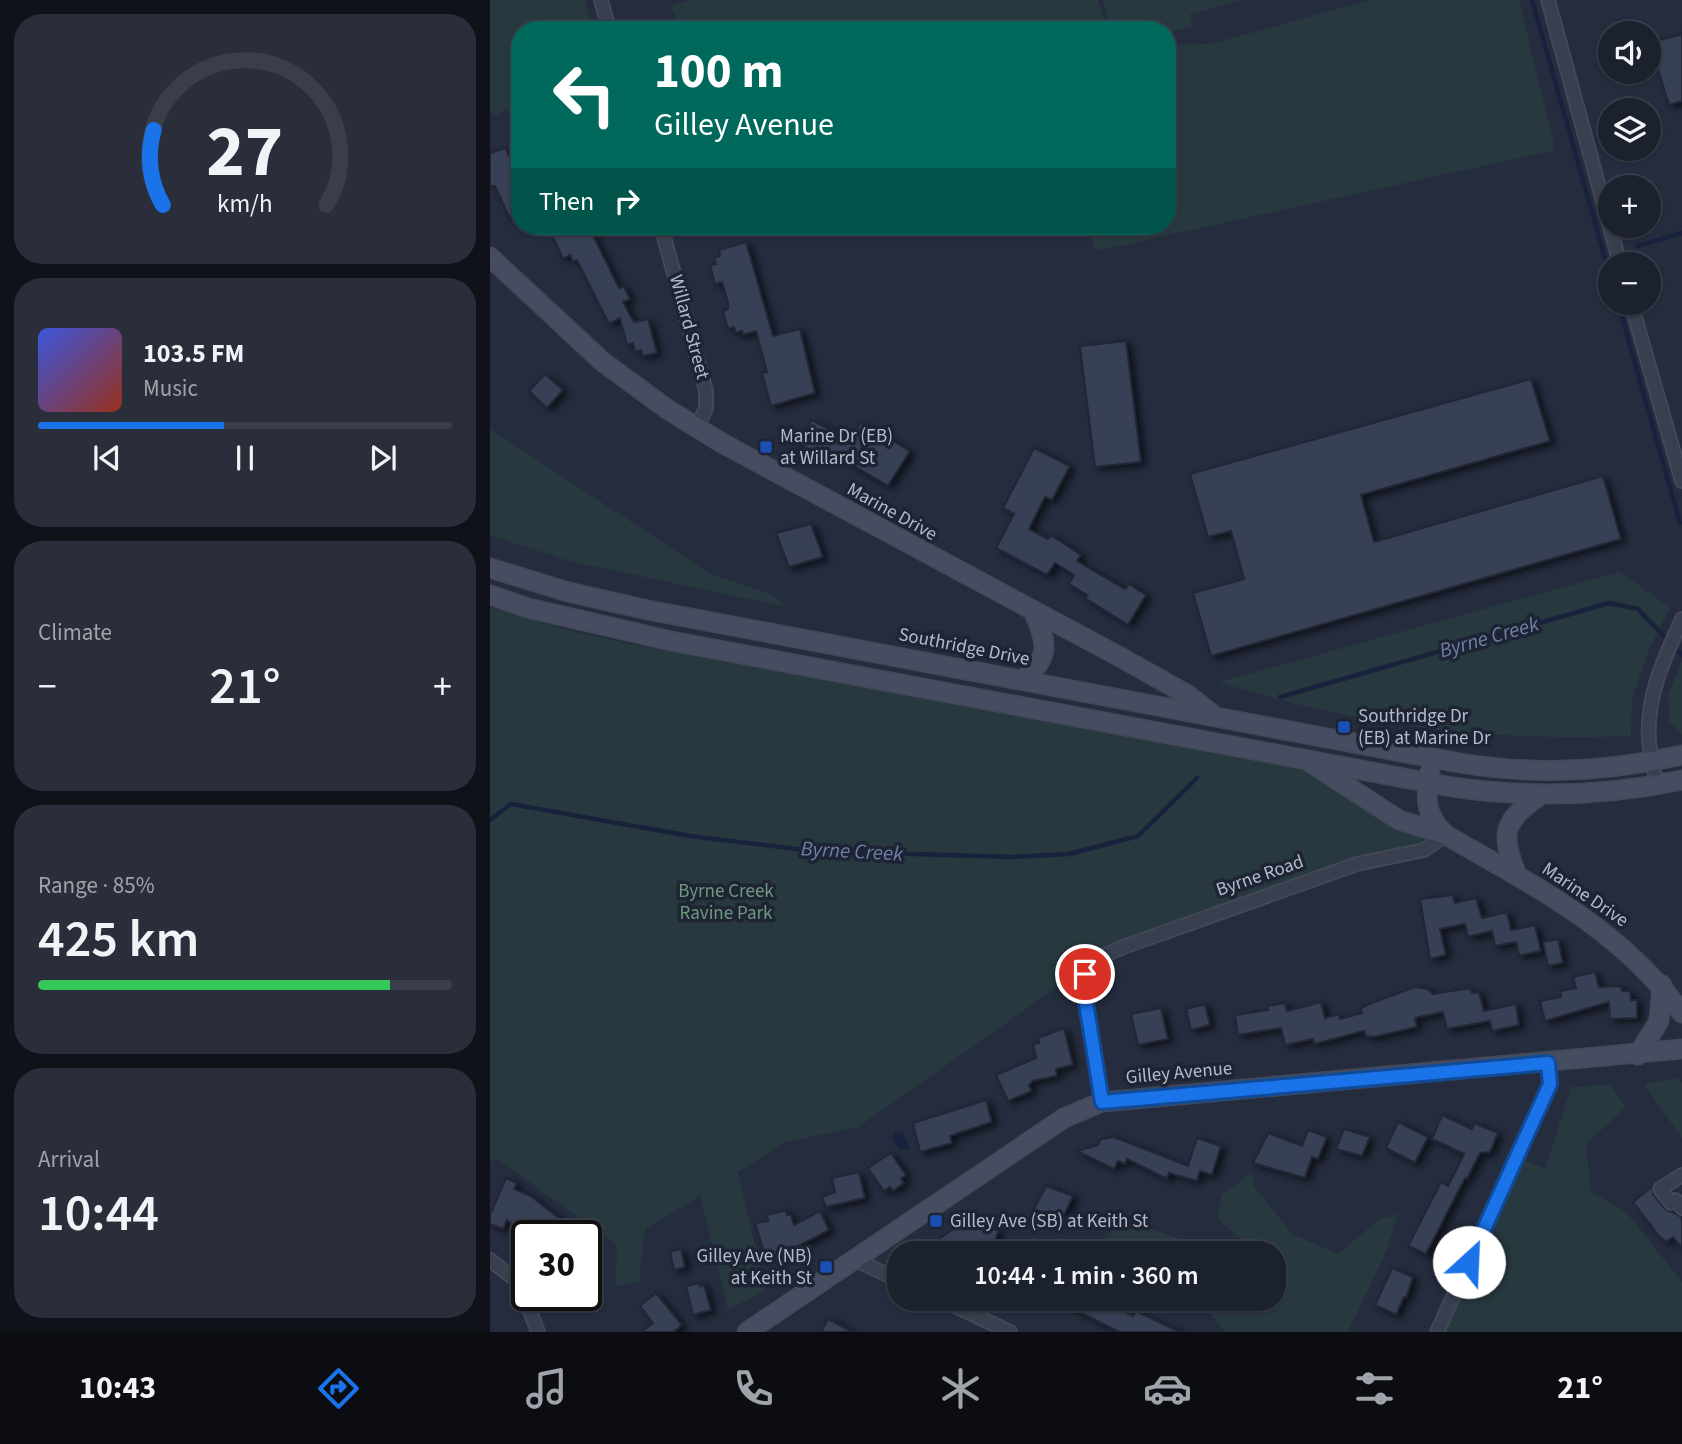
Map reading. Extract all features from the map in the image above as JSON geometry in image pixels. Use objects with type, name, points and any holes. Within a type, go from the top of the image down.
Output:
[{"type":"main road","name":"Marine Drive","points":[[490,257],[603,362],[696,427],[1034,613],[1120,657],[1188,695],[1215,716]]},
{"type":"main road","name":"Southridge Drive","points":[[490,568],[568,592],[648,610],[1433,758]]},
{"type":"main road","points":[[490,595],[528,608],[671,640],[1468,789],[1539,796],[1682,780]]},
{"type":"main road","points":[[1023,680],[1042,662],[1045,650],[1044,636],[1034,613]]},
{"type":"main road","points":[[1433,758],[1498,769],[1563,771],[1654,762],[1682,755]]},
{"type":"main road","name":"Marine Drive","points":[[1433,758],[1428,782],[1428,806],[1432,822],[1446,835],[1601,929],[1662,985],[1682,1013]]},
{"type":"main road","name":"Marine Drive","points":[[1306,759],[1399,820],[1446,835]]},
{"type":"main road","points":[[1517,876],[1507,849],[1507,828],[1517,811],[1539,796]]},
{"type":"main road","points":[[1638,1055],[1659,1021],[1662,985]]},
{"type":"main road","name":"Gilley Avenue","points":[[747,1332],[1064,1118],[1102,1102],[1682,1049]]},
{"type":"street","points":[[601,0],[607,21]]},
{"type":"street","points":[[1548,0],[1617,252]]},
{"type":"street","name":"Willard Street","points":[[663,235],[706,391],[706,409],[696,427]]},
{"type":"street","points":[[1634,315],[1682,481]]},
{"type":"street","points":[[1656,785],[1649,741],[1650,703],[1663,662],[1682,619]]},
{"type":"street","name":"Byrne Road","points":[[1102,1102],[1083,984],[1091,966],[1126,946],[1357,864],[1424,850],[1446,835]]},
{"type":"street","points":[[1437,1332],[1550,1084],[1548,1063]]},
{"type":"street","points":[[1682,1175],[1660,1189],[1671,1203],[1676,1200],[1682,1208]]},
{"type":"street","points":[[490,1259],[519,1282],[538,1332]]},
{"type":"street","points":[[854,1259],[887,1275]]},
{"type":"street","points":[[966,1311],[1010,1332]]},
{"type":"green space","points":[[490,0],[585,0],[591,21],[511,21],[511,106],[495,116],[490,110]]},
{"type":"green space","points":[[689,0],[1098,0],[1105,21],[678,21],[671,6]]},
{"type":"green space","points":[[1103,0],[1244,0],[1190,14],[1193,26],[1176,31],[1176,21],[1109,21]]},
{"type":"green space","points":[[1370,0],[1519,0],[1555,150],[1176,233],[1176,45],[1211,44]]},
{"type":"green space","points":[[1090,235],[1169,235],[1096,251]]},
{"type":"green space","points":[[490,429],[712,575],[769,593],[787,607],[569,561],[490,535]]},
{"type":"green space","points":[[1619,572],[1670,607],[1647,654],[1632,698],[1631,736],[1526,736],[1422,727],[1320,709],[1219,682]]},
{"type":"green space","name":"Byrne Creek Ravine Park","points":[[490,607],[572,631],[630,644],[1306,770],[1422,839],[1422,843],[1415,848],[1355,859],[1106,948],[1091,956],[1066,981],[858,1127],[786,1142],[738,1172],[765,1291],[728,1309],[700,1196],[645,1229],[639,1282],[616,1286],[617,1245],[602,1234],[602,1220],[582,1220],[499,1160],[490,1161]]},
{"type":"green space","points":[[1682,661],[1682,735],[1669,721],[1668,695]]},
{"type":"green space","points":[[1676,1078],[1682,1083],[1682,1138],[1644,1084]]},
{"type":"green space","points":[[1610,1085],[1626,1107],[1586,1144],[1591,1192],[1626,1212],[1682,1282],[1682,1332],[1444,1332],[1525,1160],[1545,1169],[1571,1087]]},
{"type":"green space","points":[[1252,1173],[1254,1186],[1292,1234],[1338,1254],[1380,1219],[1398,1214],[1386,1252],[1348,1332],[1225,1332],[1208,1311],[1286,1311],[1286,1241],[1243,1241],[1217,1218],[1222,1194]]},
{"type":"green space","points":[[1123,1220],[1188,1241],[1102,1241]]},
{"type":"water","points":[[896,1132],[903,1133],[910,1149],[900,1150],[892,1139]]},
{"type":"building","points":[[1682,34],[1682,101],[1669,105],[1661,79],[1661,40]]},
{"type":"building","points":[[506,148],[508,155],[511,154],[509,217],[495,186],[490,186],[490,153]]},
{"type":"building","points":[[552,235],[593,235],[619,288],[624,286],[630,299],[623,302],[634,322],[648,319],[657,353],[642,356],[641,350],[635,352],[633,343],[627,345],[620,318],[609,324],[577,260],[573,262],[570,255],[563,259]]},
{"type":"building","points":[[746,242],[773,336],[800,329],[815,393],[771,406],[762,373],[767,372],[756,331],[743,335],[742,331],[736,333],[734,327],[728,329],[723,311],[728,309],[728,303],[722,282],[715,284],[710,265],[716,264],[714,258],[720,256],[719,250]]},
{"type":"building","points":[[1126,341],[1141,462],[1095,467],[1080,346]]},
{"type":"building","points":[[545,374],[563,390],[547,408],[529,391]]},
{"type":"building","points":[[1531,379],[1550,441],[1361,495],[1374,542],[1603,476],[1621,539],[1211,656],[1193,593],[1244,579],[1231,531],[1208,537],[1190,474]]},
{"type":"building","points":[[812,420],[849,440],[861,422],[910,451],[888,486],[827,450],[822,457],[796,442]]},
{"type":"building","points":[[1034,448],[1070,466],[1052,500],[1045,497],[1029,529],[1048,539],[1051,535],[1081,555],[1077,561],[1125,589],[1129,584],[1146,595],[1128,625],[1085,598],[1087,595],[1069,584],[1074,575],[1055,563],[1047,575],[996,548],[1014,514],[1003,508]]},
{"type":"building","points":[[811,524],[823,557],[789,567],[776,533]]},
{"type":"building","points":[[1453,895],[1455,903],[1476,898],[1482,918],[1507,912],[1511,930],[1535,925],[1541,951],[1519,956],[1516,942],[1495,946],[1492,931],[1468,937],[1465,924],[1440,929],[1446,955],[1430,959],[1420,899]]},
{"type":"building","points":[[1558,939],[1563,963],[1548,966],[1543,942]]},
{"type":"building","points":[[1595,972],[1599,987],[1621,986],[1622,991],[1630,991],[1631,1000],[1637,1000],[1637,1018],[1610,1019],[1609,1002],[1545,1021],[1540,1001],[1561,997],[1560,991],[1576,988],[1573,977]]},
{"type":"building","points":[[1415,987],[1428,989],[1433,994],[1470,988],[1472,993],[1479,992],[1484,1011],[1516,1004],[1519,1025],[1492,1031],[1490,1021],[1447,1029],[1443,1012],[1415,1018],[1417,1027],[1373,1037],[1366,1036],[1364,1031],[1314,1044],[1313,1039],[1285,1045],[1281,1028],[1238,1035],[1235,1015],[1268,1010],[1267,1006],[1285,1003],[1287,1011],[1321,1002],[1325,1018],[1339,1014],[1340,1019],[1362,1013],[1361,1008],[1369,1004]]},
{"type":"building","points":[[1205,1004],[1210,1025],[1191,1030],[1186,1009]]},
{"type":"building","points":[[1161,1008],[1168,1039],[1138,1045],[1131,1014]]},
{"type":"building","points":[[1064,1028],[1073,1065],[1056,1069],[1057,1076],[1033,1081],[1029,1085],[1032,1091],[1008,1101],[996,1075],[1036,1058],[1033,1044],[1039,1043],[1038,1038]]},
{"type":"building","points":[[986,1100],[992,1122],[950,1136],[952,1143],[920,1152],[913,1123]]},
{"type":"building","points":[[1442,1115],[1472,1129],[1474,1123],[1498,1133],[1490,1152],[1480,1153],[1467,1179],[1465,1178],[1426,1254],[1408,1246],[1441,1182],[1448,1186],[1464,1154],[1432,1139]]},
{"type":"building","points":[[1398,1122],[1428,1137],[1415,1163],[1386,1148]]},
{"type":"building","points":[[1344,1129],[1370,1137],[1362,1156],[1336,1149]]},
{"type":"building","points":[[1308,1130],[1327,1137],[1318,1159],[1312,1157],[1305,1178],[1253,1163],[1268,1133],[1302,1146]]},
{"type":"building","points":[[1114,1137],[1188,1166],[1197,1138],[1221,1146],[1212,1175],[1200,1171],[1197,1181],[1169,1173],[1167,1179],[1127,1159],[1125,1164],[1118,1161],[1114,1169],[1077,1151],[1098,1145],[1101,1139]]},
{"type":"building","points":[[891,1153],[906,1175],[901,1179],[904,1183],[893,1191],[890,1187],[884,1191],[868,1168]]},
{"type":"building","points":[[859,1172],[865,1198],[826,1207],[822,1197],[835,1192],[832,1178]]},
{"type":"building","points":[[506,1178],[517,1183],[514,1189],[531,1196],[561,1220],[511,1220],[511,1223],[507,1220],[503,1229],[490,1224],[490,1215]]},
{"type":"building","points":[[1046,1186],[1073,1196],[1061,1222],[1034,1209]]},
{"type":"building","points":[[1652,1187],[1653,1194],[1665,1209],[1682,1217],[1682,1248],[1673,1237],[1666,1242],[1659,1236],[1633,1202]]},
{"type":"building","points":[[786,1210],[794,1225],[820,1211],[829,1230],[798,1246],[799,1251],[766,1258],[755,1223],[768,1221],[767,1215]]},
{"type":"building","points":[[970,1218],[999,1231],[994,1241],[936,1241]]},
{"type":"building","points":[[681,1249],[685,1267],[674,1270],[670,1252]]},
{"type":"building","points":[[1392,1268],[1413,1277],[1406,1298],[1404,1297],[1396,1315],[1375,1305]]},
{"type":"building","points":[[700,1283],[700,1286],[704,1285],[711,1310],[693,1315],[686,1286]]},
{"type":"building","points":[[656,1293],[682,1325],[674,1332],[641,1332],[653,1323],[640,1306]]},
{"type":"building","points":[[1078,1311],[1124,1311],[1133,1316],[1136,1311],[1180,1332],[1119,1332]]},
{"type":"building","points":[[828,1319],[853,1332],[821,1332]]},
{"type":"waterway","points":[[1532,0],[1603,252]]},
{"type":"waterway","points":[[1637,246],[1682,233]]},
{"type":"waterway","points":[[1621,315],[1680,523]]},
{"type":"waterway","name":"Byrne Creek","points":[[1280,697],[1609,603],[1638,609],[1682,655]]},
{"type":"waterway","name":"Byrne Creek","points":[[490,820],[511,804],[690,836],[813,851],[1013,857],[1069,854],[1138,836],[1197,778]]},
{"type":"place","name":"Marine Dr (EB) at Willard St","points":[[766,447]]},
{"type":"place","name":"Southridge Dr (EB) at Marine Dr","points":[[1344,727]]},
{"type":"place","name":"Gilley Ave (SB) at Keith St","points":[[936,1221]]},
{"type":"place","name":"Gilley Ave (NB) at Keith St","points":[[826,1267]]},
{"type":"route","points":[[1085,974],[1083,984],[1102,1102],[1548,1063],[1550,1084],[1469,1262]]}]
